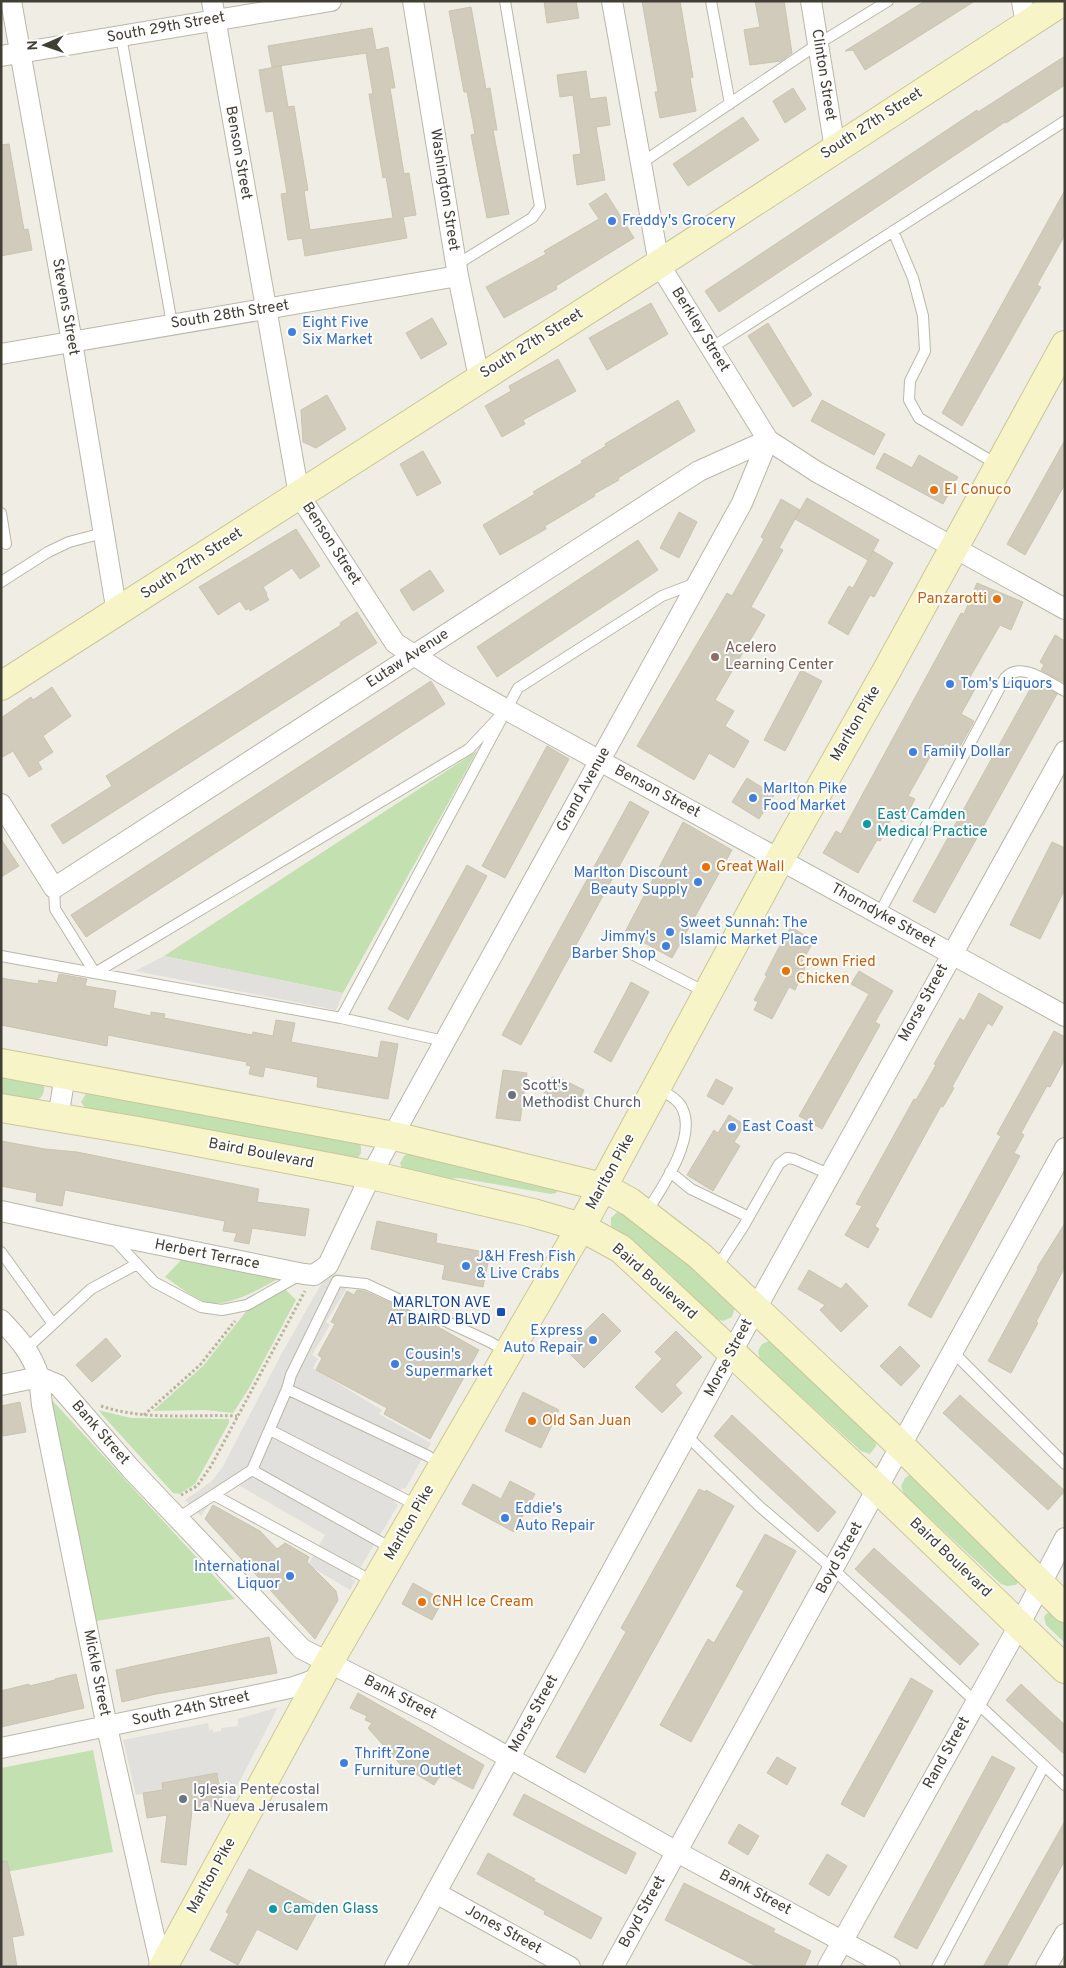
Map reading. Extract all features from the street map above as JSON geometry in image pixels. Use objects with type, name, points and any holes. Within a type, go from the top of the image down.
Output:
[{"type":"main road","name":"South 27th Street","points":[[1,686],[835,149],[1024,13],[1063,1]]},
{"type":"main road","name":"Marlton Pike","points":[[162,1967],[325,1670],[603,1188],[780,859],[1065,345]]},
{"type":"main road","points":[[1,1063],[394,1136],[603,1188],[630,1202],[700,1256],[901,1446],[1065,1608]]},
{"type":"main road","name":"Baird Boulevard","points":[[1,1108],[371,1175],[533,1213],[581,1227],[621,1249],[878,1489],[1065,1669]]},
{"type":"street","name":"Stevens Street","points":[[11,1],[11,55],[72,342],[117,613]]},
{"type":"street","name":"South 29th Street","points":[[11,55],[121,36],[214,10],[331,1]]},
{"type":"street","name":"Washington Street","points":[[413,1],[457,270],[479,378]]},
{"type":"street","name":"Berkley Street","points":[[612,1],[659,264],[768,440],[817,472],[1065,609]]},
{"type":"street","name":"Clinton Street","points":[[811,1],[835,149]]},
{"type":"street","name":"Benson Street","points":[[214,10],[299,495],[395,643],[507,710],[780,859]]},
{"type":"street","name":"South 28th Street","points":[[1,354],[265,309],[457,270]]},
{"type":"street","name":"Grand Avenue","points":[[394,1136],[444,1042],[700,582],[742,503],[768,440]]},
{"type":"street","name":"Eutaw Avenue","points":[[54,888],[699,471],[768,440]]},
{"type":"street","name":"Morse Street","points":[[395,1967],[829,1174],[1065,751]]},
{"type":"street","points":[[1,804],[54,888]]},
{"type":"street","name":"Thorndyke Street","points":[[780,859],[1065,1016]]},
{"type":"street","points":[[58,1118],[65,1075]]},
{"type":"street","name":"Herbert Terrace","points":[[1,1211],[111,1236],[309,1274],[328,1265],[371,1175],[394,1136]]},
{"type":"street","name":"Boyd Street","points":[[613,1967],[1065,1148]]},
{"type":"street","points":[[1,1320],[27,1348],[36,1364],[40,1377],[1,1385]]},
{"type":"street","name":"Bank Street","points":[[40,1377],[58,1385],[131,1469],[302,1649],[325,1670],[433,1715],[677,1852],[890,1967]]},
{"type":"street","name":"Mickle Street","points":[[40,1377],[42,1405],[107,1726],[162,1967]]},
{"type":"street","name":"Rand Street","points":[[828,1967],[1020,1624],[1065,1538]]},
{"type":"street","name":"South 24th Street","points":[[1,1748],[294,1687],[325,1670]]},
{"type":"street","name":"Jones Street","points":[[436,1893],[570,1967]]},
{"type":"street","points":[[1046,1967],[1065,1934]]},
{"type":"lane","points":[[457,270],[532,218],[540,207],[505,1]]},
{"type":"lane","points":[[710,1],[730,104]]},
{"type":"lane","points":[[640,164],[818,44],[888,1]]},
{"type":"lane","points":[[121,36],[172,324]]},
{"type":"lane","points":[[711,348],[1065,121]]},
{"type":"lane","points":[[893,231],[913,278],[923,316],[925,351],[910,381],[909,400],[919,418],[999,466]]},
{"type":"lane","points":[[1,513],[6,544]]},
{"type":"lane","points":[[1,582],[48,552],[69,542],[103,533]]},
{"type":"lane","points":[[341,1018],[518,688],[662,596],[700,582]]},
{"type":"lane","points":[[879,914],[1005,678],[1010,673],[1018,671],[1031,673],[1065,691]]},
{"type":"lane","points":[[94,973],[469,749],[507,710]]},
{"type":"lane","points":[[54,888],[55,909],[94,973]]},
{"type":"lane","points":[[632,954],[707,994]]},
{"type":"lane","points":[[1,956],[341,1018],[444,1042]]},
{"type":"lane","points":[[645,1214],[670,1172],[682,1143],[686,1124],[683,1110],[674,1098],[657,1088]]},
{"type":"lane","points":[[714,1270],[749,1217],[779,1164],[787,1158],[794,1159],[829,1174]]},
{"type":"lane","points":[[670,1172],[691,1189],[749,1217]]},
{"type":"lane","name":"Herbert Terrace","points":[[111,1236],[154,1282],[201,1307],[222,1310],[247,1305],[309,1274]]},
{"type":"lane","points":[[1,1252],[53,1324]]},
{"type":"lane","points":[[27,1348],[91,1288],[137,1264]]},
{"type":"lane","points":[[178,1518],[252,1470],[287,1389],[291,1375],[337,1281],[366,1284],[490,1342],[508,1353]]},
{"type":"lane","points":[[953,1352],[1065,1464]]},
{"type":"lane","points":[[287,1389],[428,1456],[443,1466]]},
{"type":"lane","points":[[270,1430],[419,1507]]},
{"type":"lane","points":[[686,1435],[759,1506],[833,1569],[1065,1785]]},
{"type":"lane","points":[[252,1470],[394,1550]]},
{"type":"lane","points":[[214,1495],[375,1583]]},
{"type":"lane","points":[[937,1967],[1044,1766]]},
{"type":"path","points":[[179,1496],[198,1486],[211,1466],[309,1274]]},
{"type":"path","points":[[144,1415],[200,1366],[247,1305]]},
{"type":"path","points":[[101,1406],[118,1412],[144,1415],[208,1414],[237,1416]]},
{"type":"green space","points":[[477,751],[343,993],[164,956]]},
{"type":"green space","points":[[1,1072],[44,1083],[44,1092],[41,1097],[30,1101],[1,1095]]},
{"type":"green space","points":[[87,1092],[356,1141],[361,1146],[361,1153],[357,1159],[86,1109],[81,1102]]},
{"type":"green space","points":[[411,1152],[559,1188],[556,1193],[551,1194],[459,1178],[445,1179],[403,1171],[400,1163],[404,1156]]},
{"type":"green space","points":[[617,1212],[623,1212],[680,1253],[735,1308],[732,1317],[723,1321],[714,1318],[666,1270],[614,1230],[611,1225],[611,1218]]},
{"type":"green space","points":[[181,1260],[197,1260],[284,1276],[243,1297],[221,1303],[210,1303],[192,1295],[165,1277]]},
{"type":"green space","points":[[284,1288],[296,1300],[248,1390],[233,1413],[205,1410],[153,1411],[203,1366],[248,1309]]},
{"type":"green space","points":[[769,1341],[777,1343],[875,1436],[876,1446],[870,1454],[861,1451],[760,1360],[758,1351],[762,1344]]},
{"type":"green space","points":[[51,1399],[235,1599],[96,1621]]},
{"type":"green space","points":[[98,1410],[131,1418],[229,1419],[229,1423],[195,1484],[179,1494],[173,1493]]},
{"type":"green space","points":[[911,1474],[1021,1578],[1016,1585],[1007,1586],[1001,1584],[904,1494],[901,1486],[905,1478]]},
{"type":"green space","points":[[1058,1610],[1065,1614],[1065,1643],[1046,1625],[1044,1617],[1049,1611]]},
{"type":"green space","points":[[93,1750],[113,1852],[1,1873],[1,1768]]},
{"type":"shaded area","points":[[164,956],[343,993],[336,1010],[135,971]]},
{"type":"shaded area","points":[[328,1272],[360,1278],[354,1289],[348,1286],[326,1322],[330,1325],[312,1355],[318,1359],[313,1368],[382,1410],[379,1414],[431,1443],[405,1489],[402,1488],[394,1502],[398,1505],[360,1568],[358,1567],[351,1578],[355,1581],[350,1590],[308,1565],[325,1535],[240,1486],[232,1486],[211,1502],[201,1516],[185,1500],[211,1482],[222,1468],[283,1351]]},
{"type":"shaded area","points":[[278,1707],[230,1800],[217,1774],[163,1790],[136,1795],[123,1740],[208,1723],[209,1730],[213,1729],[213,1732],[221,1731],[221,1728],[238,1726],[238,1719]]},
{"type":"building","points":[[544,1],[576,1],[579,18],[547,23]]},
{"type":"building","points":[[642,1],[680,1],[693,77],[690,78],[696,111],[660,118],[655,92],[658,92]]},
{"type":"building","points":[[755,1],[784,1],[792,53],[781,61],[750,65],[744,30],[760,27]]},
{"type":"building","points":[[925,1],[975,1],[865,70],[853,50],[845,51]]},
{"type":"building","points":[[471,7],[486,89],[490,88],[497,130],[493,130],[509,214],[487,218],[471,135],[475,134],[467,92],[464,92],[449,11]]},
{"type":"building","points":[[372,28],[376,50],[388,47],[395,88],[390,88],[404,174],[409,173],[416,215],[403,217],[407,238],[305,256],[302,238],[288,240],[281,194],[287,193],[273,111],[266,112],[259,70],[281,66],[288,107],[294,106],[308,190],[304,191],[310,230],[393,218],[386,177],[383,178],[369,94],[373,94],[366,53],[272,67],[268,46]]},
{"type":"building","points":[[1065,56],[1065,85],[1005,122],[719,312],[705,291],[977,110],[978,112]]},
{"type":"building","points":[[586,71],[590,99],[606,97],[610,125],[596,127],[605,180],[577,185],[573,155],[581,154],[573,95],[560,97],[557,75]]},
{"type":"building","points":[[793,88],[806,109],[785,123],[773,101]]},
{"type":"building","points":[[743,117],[759,140],[688,186],[673,164]]},
{"type":"building","points":[[9,144],[24,230],[28,229],[32,250],[1,256],[1,145]]},
{"type":"building","points":[[1065,190],[1065,235],[1037,285],[1041,287],[962,426],[942,413]]},
{"type":"building","points":[[606,193],[634,238],[556,286],[557,289],[504,318],[486,287],[546,254],[544,251],[599,219],[589,204]]},
{"type":"building","points":[[651,303],[668,334],[607,370],[589,338]]},
{"type":"building","points":[[432,318],[447,344],[421,359],[406,333]]},
{"type":"building","points":[[768,323],[812,395],[793,407],[748,336]]},
{"type":"building","points":[[558,359],[576,391],[523,420],[525,424],[502,437],[485,406],[511,391],[509,386]]},
{"type":"building","points":[[327,395],[346,429],[316,448],[303,442],[301,410]]},
{"type":"building","points":[[678,400],[695,431],[545,526],[546,529],[500,555],[483,525],[582,463],[581,461],[606,446],[605,444]]},
{"type":"building","points":[[822,400],[885,434],[874,455],[811,421]]},
{"type":"building","points":[[1065,440],[1065,484],[1025,555],[1007,544]]},
{"type":"building","points":[[423,451],[441,483],[417,496],[400,464]]},
{"type":"building","name":"El Conuco","points":[[884,453],[912,468],[919,455],[958,477],[943,504],[876,468]]},
{"type":"building","points":[[807,498],[879,540],[868,560],[795,519]]},
{"type":"building","name":"Acelero Learning Center","points":[[781,499],[800,510],[779,548],[783,550],[751,607],[765,615],[715,700],[734,711],[725,726],[749,741],[734,768],[709,753],[694,780],[637,746],[727,593],[732,596],[764,539],[761,537]]},
{"type":"building","points":[[679,512],[697,522],[679,558],[660,548]]},
{"type":"building","points":[[296,529],[320,566],[300,579],[292,568],[263,587],[269,600],[250,611],[249,608],[246,610],[240,601],[218,615],[199,587]]},
{"type":"building","points":[[638,540],[658,570],[497,677],[477,647]]},
{"type":"building","points":[[873,551],[893,563],[874,597],[870,595],[848,635],[828,623],[849,586],[853,588]]},
{"type":"building","points":[[430,570],[444,591],[413,611],[400,590]]},
{"type":"building","points":[[977,583],[1023,602],[1011,630],[1000,625],[966,684],[975,689],[961,714],[974,721],[958,750],[945,743],[938,756],[932,753],[908,796],[915,799],[903,822],[892,817],[880,841],[877,840],[858,873],[823,853],[836,831],[841,834],[961,613],[964,614]]},
{"type":"building","points":[[357,612],[377,643],[63,844],[51,825],[112,786],[106,776],[341,625],[340,623]]},
{"type":"building","points":[[1055,635],[1065,641],[1065,680],[1063,682],[1041,670],[1044,665],[1040,662]]},
{"type":"building","points":[[801,670],[822,681],[785,751],[764,740]]},
{"type":"building","points":[[431,681],[445,704],[86,937],[71,915]]},
{"type":"building","points":[[1034,682],[1057,694],[935,913],[913,901]]},
{"type":"building","points":[[52,687],[71,716],[43,736],[53,752],[38,762],[42,769],[29,777],[13,751],[1,758],[1,718],[31,697],[33,700]]},
{"type":"building","points":[[547,746],[569,759],[505,878],[482,866]]},
{"type":"building","name":"Marlton Pike Food Market","points":[[747,778],[774,795],[759,819],[732,802]]},
{"type":"building","points":[[630,801],[649,812],[521,1045],[502,1035]]},
{"type":"building","points":[[683,822],[732,850],[672,958],[625,932]]},
{"type":"building","points":[[1,839],[19,866],[1,877]]},
{"type":"building","points":[[1052,842],[1065,848],[1065,889],[1040,939],[1010,925]]},
{"type":"building","points":[[467,865],[487,876],[408,1020],[388,1009]]},
{"type":"building","points":[[791,927],[814,941],[801,963],[806,966],[795,990],[789,987],[772,1019],[754,1010],[758,1002],[754,1000],[767,976],[765,975],[777,951]]},
{"type":"building","points":[[859,971],[893,991],[875,1022],[880,1025],[822,1129],[799,1116],[869,994],[851,984]]},
{"type":"building","points":[[59,974],[87,979],[85,986],[116,991],[113,1008],[151,1016],[151,1012],[165,1014],[164,1018],[252,1035],[253,1032],[273,1036],[276,1020],[295,1023],[291,1042],[378,1058],[381,1041],[398,1044],[388,1099],[317,1087],[318,1077],[265,1067],[263,1077],[249,1074],[251,1066],[246,1065],[247,1062],[108,1035],[107,1046],[1,1025],[1,978],[38,984],[39,980],[57,983]]},
{"type":"building","points":[[631,982],[649,992],[611,1062],[594,1052]]},
{"type":"building","points":[[979,993],[1003,1007],[992,1026],[988,1023],[952,1087],[954,1088],[943,1107],[941,1106],[875,1226],[879,1229],[868,1248],[845,1235],[862,1206],[856,1204],[914,1099],[916,1100],[936,1065],[934,1064],[960,1018],[964,1021]]},
{"type":"building","points":[[1054,1031],[1065,1037],[1065,1059],[1050,1087],[1047,1086],[1021,1133],[1024,1135],[1014,1153],[1020,1156],[931,1318],[908,1305],[1001,1136],[997,1134]]},
{"type":"building","name":"Scott's Methodist Church","points":[[503,1070],[527,1073],[520,1121],[496,1118]]},
{"type":"building","points":[[552,1077],[559,1078],[584,1090],[579,1101],[564,1106],[542,1098]]},
{"type":"building","points":[[716,1079],[733,1088],[723,1105],[707,1096]]},
{"type":"building","name":"East Coast","points":[[729,1115],[745,1125],[734,1142],[740,1146],[713,1191],[687,1175],[714,1130],[718,1133]]},
{"type":"building","points":[[1,1141],[45,1149],[77,1152],[259,1189],[257,1202],[309,1209],[305,1236],[252,1228],[249,1244],[234,1241],[237,1233],[223,1231],[225,1221],[65,1190],[62,1206],[36,1201],[37,1193],[1,1186]]},
{"type":"building","points":[[377,1221],[437,1234],[436,1243],[490,1253],[483,1287],[442,1279],[445,1265],[371,1249]]},
{"type":"building","points":[[1065,1223],[1065,1267],[1011,1373],[988,1361],[1037,1268]]},
{"type":"building","points":[[809,1270],[841,1289],[846,1283],[868,1306],[841,1332],[820,1310],[825,1305],[798,1289]]},
{"type":"building","name":"Cousin's Supermarket","points":[[357,1290],[364,1291],[415,1314],[479,1350],[430,1439],[384,1414],[387,1408],[316,1370],[322,1358],[318,1355],[335,1324],[331,1322],[347,1291],[354,1295]]},
{"type":"building","name":"Express Auto Repair","points":[[603,1313],[621,1331],[584,1368],[566,1350]]},
{"type":"building","points":[[676,1331],[702,1357],[675,1385],[682,1393],[662,1413],[635,1387],[662,1359],[655,1352]]},
{"type":"building","points":[[106,1338],[121,1356],[92,1382],[76,1365]]},
{"type":"building","points":[[900,1346],[920,1366],[901,1386],[880,1366]]},
{"type":"building","name":"Old San Juan","points":[[523,1392],[559,1410],[541,1448],[505,1431]]},
{"type":"building","points":[[960,1395],[1065,1491],[1048,1510],[943,1413]]},
{"type":"building","points":[[20,1402],[26,1432],[3,1436],[1,1406]]},
{"type":"building","points":[[732,1415],[836,1512],[818,1532],[714,1436]]},
{"type":"building","name":"Eddie's Auto Repair","points":[[510,1481],[535,1494],[514,1532],[462,1504],[473,1484],[501,1499]]},
{"type":"building","points":[[699,1489],[705,1492],[706,1490],[734,1506],[585,1773],[556,1757],[626,1632],[621,1628]]},
{"type":"building","name":"International Liquor","points":[[213,1505],[260,1531],[277,1549],[285,1543],[309,1557],[307,1562],[336,1591],[338,1600],[315,1639],[205,1519]]},
{"type":"building","points":[[765,1534],[796,1551],[691,1742],[660,1725],[708,1639],[714,1643],[744,1591],[736,1586]]},
{"type":"building","points":[[874,1548],[979,1644],[960,1665],[855,1569]]},
{"type":"building","name":"CNH Ice Cream","points":[[413,1583],[443,1600],[432,1620],[402,1604]]},
{"type":"building","points":[[269,1637],[277,1673],[156,1694],[122,1702],[116,1670]]},
{"type":"building","points":[[76,1674],[84,1708],[1,1727],[1,1691]]},
{"type":"building","points":[[911,1678],[933,1691],[864,1817],[841,1804]]},
{"type":"building","points":[[1021,1684],[1065,1725],[1065,1755],[1006,1700]]},
{"type":"building","points":[[358,1693],[484,1765],[473,1789],[442,1773],[434,1785],[401,1765],[368,1728],[372,1723],[365,1720],[367,1716],[350,1708]]},
{"type":"building","points":[[992,1756],[1015,1768],[917,1949],[894,1937]]},
{"type":"building","points":[[777,1757],[796,1768],[787,1785],[767,1773]]},
{"type":"building","name":"Iglesia Pentecostal La Nueva Jerusalem","points":[[217,1773],[223,1805],[192,1810],[186,1865],[161,1862],[167,1815],[147,1818],[143,1793],[163,1790],[162,1783]]},
{"type":"building","points":[[524,1794],[636,1853],[626,1874],[513,1815]]},
{"type":"building","points":[[1065,1821],[1065,1860],[1006,1967],[983,1967]]},
{"type":"building","points":[[739,1824],[759,1836],[748,1855],[728,1843]]},
{"type":"building","points":[[488,1853],[535,1879],[534,1881],[602,1918],[591,1939],[544,1914],[545,1911],[477,1874]]},
{"type":"building","points":[[827,1854],[847,1866],[829,1896],[809,1884]]},
{"type":"building","points":[[7,1861],[24,1935],[12,1937],[17,1967],[1,1967],[1,1862]]},
{"type":"building","name":"Camden Glass","points":[[249,1869],[320,1907],[297,1950],[257,1929],[238,1965],[210,1950],[229,1914],[226,1912]]},
{"type":"building","points":[[684,1883],[775,1929],[773,1932],[811,1951],[804,1967],[758,1967],[665,1920]]},
{"type":"place","name":"Freddy's Grocery","points":[[612,221]]},
{"type":"place","name":"Eight Five Six Market","points":[[292,332]]},
{"type":"place","name":"El Conuco","points":[[934,490]]},
{"type":"place","name":"Panzarotti","points":[[997,599]]},
{"type":"place","name":"Acelero Learning Center","points":[[715,657]]},
{"type":"place","name":"Tom's Liquors","points":[[950,684]]},
{"type":"place","name":"Family Dollar","points":[[913,752]]},
{"type":"place","name":"Marlton Pike Food Market","points":[[753,798]]},
{"type":"place","name":"East Camden Medical Practice","points":[[867,824]]},
{"type":"place","name":"Great Wall","points":[[706,867]]},
{"type":"place","name":"Marlton Discount Beauty Supply","points":[[698,882]]},
{"type":"place","name":"Sweet Sunnah: The Islamic Market Place","points":[[670,932]]},
{"type":"place","name":"Jimmy's Barber Shop","points":[[666,946]]},
{"type":"place","name":"Crown Fried Chicken","points":[[786,971]]},
{"type":"place","name":"Scott's Methodist Church","points":[[512,1095]]},
{"type":"place","name":"East Coast","points":[[732,1127]]},
{"type":"place","name":"J&H Fresh Fish & Live Crabs","points":[[466,1266]]},
{"type":"place","name":"MARLTON AVE AT BAIRD BLVD","points":[[501,1312]]},
{"type":"place","name":"Express Auto Repair","points":[[593,1340]]},
{"type":"place","name":"Cousin's Supermarket","points":[[395,1364]]},
{"type":"place","name":"Old San Juan","points":[[532,1421]]},
{"type":"place","name":"Eddie's Auto Repair","points":[[505,1518]]},
{"type":"place","name":"International Liquor","points":[[290,1576]]},
{"type":"place","name":"CNH Ice Cream","points":[[422,1602]]},
{"type":"place","name":"Thrift Zone Furniture Outlet","points":[[344,1763]]},
{"type":"place","name":"Iglesia Pentecostal La Nueva Jerusalem","points":[[183,1799]]},
{"type":"place","name":"Camden Glass","points":[[273,1909]]}]
